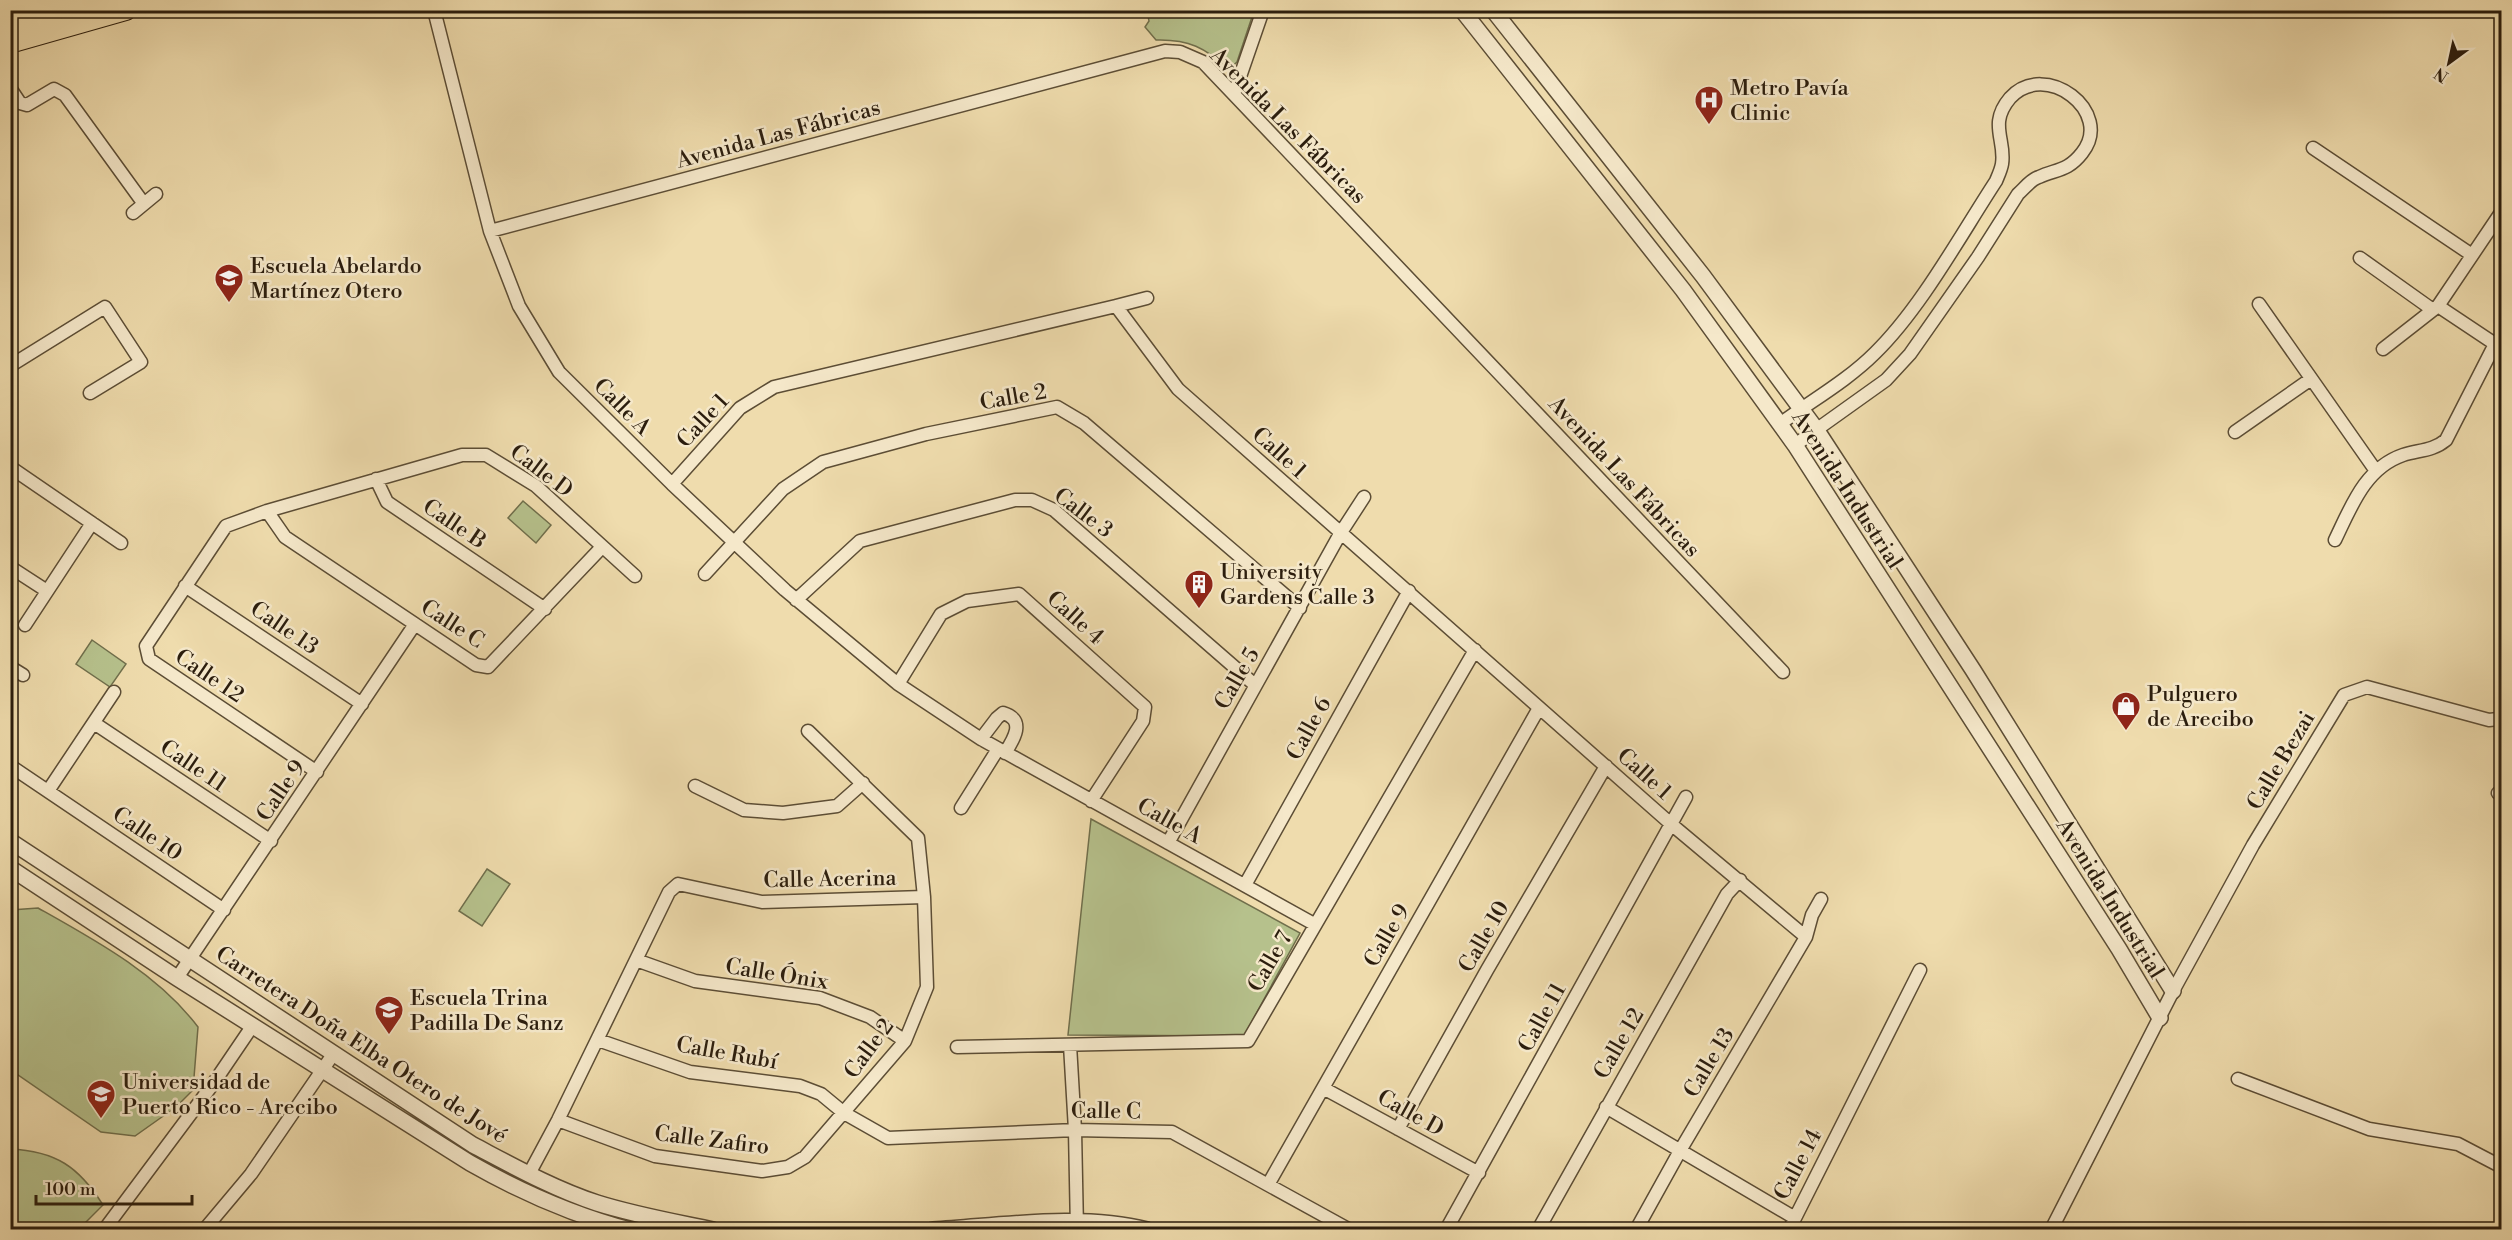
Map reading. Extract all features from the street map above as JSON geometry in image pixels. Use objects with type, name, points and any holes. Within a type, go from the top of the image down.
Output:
[{"type":"main road","points":[[10,24],[55,10]]},
{"type":"main road","points":[[10,43],[126,10]]},
{"type":"street","name":"Calle A","points":[[434,10],[490,231],[519,306],[559,372],[672,484],[796,600],[898,684],[1001,751],[1314,924]]},
{"type":"street","points":[[1234,94],[1263,10]]},
{"type":"street","name":"Avenida Industrial","points":[[1462,10],[1683,290],[1795,445],[2119,949],[2160,1018]]},
{"type":"street","name":"Avenida Industrial","points":[[1493,10],[1703,276],[1816,429],[1973,670],[2173,991]]},
{"type":"street","name":"Avenida Las Fábricas","points":[[490,231],[1165,51],[1180,52],[1203,62],[1783,672]]},
{"type":"street","points":[[1780,424],[1846,378],[1874,355],[1910,311],[1996,181],[2002,165],[1998,130],[2002,113],[2010,98],[2025,88],[2043,84],[2062,89],[2074,96],[2086,112],[2091,130],[2084,151],[2072,164],[2057,172],[2037,177],[2018,194],[1971,267],[1910,354],[1886,380],[1795,445]]},
{"type":"street","points":[[10,88],[20,103],[27,105],[54,89],[65,95],[144,204]]},
{"type":"street","points":[[2313,148],[2472,255]]},
{"type":"street","points":[[133,213],[156,194]]},
{"type":"street","points":[[2383,350],[2435,308],[2502,211]]},
{"type":"street","points":[[2335,540],[2362,486],[2376,471],[2401,456],[2438,447],[2446,441],[2498,346],[2435,308],[2360,258]]},
{"type":"street","points":[[1116,306],[1146,298]]},
{"type":"street","points":[[2259,304],[2376,471]]},
{"type":"street","name":"Calle 1","points":[[672,484],[740,408],[774,387],[1116,306],[1178,389],[1671,824],[1806,937]]},
{"type":"street","points":[[10,366],[105,307],[141,362],[90,393]]},
{"type":"street","points":[[2235,432],[2312,379]]},
{"type":"street","name":"Calle 2","points":[[705,574],[783,489],[823,462],[926,434],[1057,407],[1084,423],[1300,608]]},
{"type":"street","name":"Calle D","points":[[376,479],[462,455],[486,455],[536,486],[635,576]]},
{"type":"street","points":[[10,468],[121,543]]},
{"type":"street","points":[[267,511],[376,479]]},
{"type":"street","name":"Calle B","points":[[376,479],[387,502],[545,609]]},
{"type":"street","name":"Calle 5","points":[[1168,843],[1340,534],[1364,497]]},
{"type":"street","name":"Calle 3","points":[[796,600],[860,541],[1015,500],[1032,500],[1054,510],[1255,685]]},
{"type":"street","name":"Calle C","points":[[267,511],[285,537],[476,665],[488,667],[602,547]]},
{"type":"street","name":"Calle 12","points":[[267,511],[226,526],[146,646],[149,659],[317,772]]},
{"type":"street","points":[[25,625],[92,523]]},
{"type":"street","points":[[10,567],[47,591]]},
{"type":"street","name":"Calle 13","points":[[185,586],[362,704]]},
{"type":"street","name":"Calle 6","points":[[1245,885],[1409,591]]},
{"type":"street","name":"Calle 4","points":[[898,684],[941,614],[967,601],[1019,594],[1146,707],[1143,721],[1091,801]]},
{"type":"street","name":"Calle 9","points":[[177,978],[415,624]]},
{"type":"street","name":"Calle 7","points":[[957,1047],[1248,1041],[1475,650]]},
{"type":"street","points":[[10,667],[23,675]]},
{"type":"street","points":[[1948,683],[1973,670]]},
{"type":"street","name":"Calle Bezai","points":[[2051,1230],[2173,991],[2253,845],[2343,695],[2367,687],[2489,720],[2502,716]]},
{"type":"street","points":[[48,791],[114,692]]},
{"type":"street","name":"Calle 9","points":[[1269,1183],[1539,708]]},
{"type":"street","points":[[961,808],[1017,732],[1017,723],[1011,716],[1004,714],[997,718],[981,739]]},
{"type":"street","name":"Calle 11","points":[[94,723],[271,841]]},
{"type":"street","points":[[808,731],[918,838],[924,897]]},
{"type":"street","name":"Calle 10","points":[[1398,1129],[1487,970],[1606,766]]},
{"type":"street","name":"Calle 10","points":[[12,767],[224,910]]},
{"type":"street","points":[[695,786],[744,810],[783,813],[837,806],[863,783]]},
{"type":"street","name":"Calle 11","points":[[1446,1230],[1686,797]]},
{"type":"street","name":"Carretera Doña Elba Otero de Jové","points":[[10,842],[473,1145],[529,1174],[597,1203],[713,1230]]},
{"type":"street","name":"Carretera Doña Elba Otero de Jové","points":[[10,868],[177,978],[505,1183],[565,1209],[630,1230]]},
{"type":"street","name":"Calle 12","points":[[1538,1230],[1726,894],[1740,880]]},
{"type":"street","name":"Calle Acerina","points":[[636,960],[669,892],[678,884],[762,902],[924,897]]},
{"type":"street","name":"Calle 2","points":[[844,1113],[905,1041],[927,987],[924,897]]},
{"type":"street","name":"Calle 13","points":[[1636,1230],[1806,937],[1812,915],[1821,899]]},
{"type":"street","points":[[2119,949],[2139,936]]},
{"type":"street","points":[[529,1174],[636,960]]},
{"type":"street","name":"Calle Ónix","points":[[636,960],[695,981],[820,998],[870,1017],[905,1041]]},
{"type":"street","name":"Calle 14","points":[[1606,1107],[1681,1149],[1792,1224],[1920,970]]},
{"type":"street","points":[[104,1230],[213,1084],[253,1025],[279,1018]]},
{"type":"street","name":"Calle Rubí","points":[[598,1040],[690,1072],[800,1086],[821,1094],[844,1113]]},
{"type":"street","points":[[1070,1045],[1077,1225]]},
{"type":"street","points":[[204,1230],[251,1174],[334,1053]]},
{"type":"street","points":[[2238,1079],[2369,1129],[2458,1144],[2502,1167]]},
{"type":"street","name":"Calle D","points":[[1323,1088],[1479,1173]]},
{"type":"street","name":"Calle C","points":[[844,1113],[888,1138],[1075,1130],[1172,1132],[1269,1183],[1350,1230]]},
{"type":"street","name":"Calle Zafiro","points":[[558,1120],[655,1156],[762,1171],[788,1167],[805,1157],[844,1113]]},
{"type":"street","points":[[933,1230],[1122,1223],[1148,1230]]},
{"type":"green space","points":[[1147,10],[1254,11],[1237,62],[1229,69],[1196,46],[1178,41],[1156,40],[1145,27],[1149,21]]},
{"type":"green space","points":[[523,501],[551,525],[536,543],[508,518]]},
{"type":"green space","points":[[92,640],[126,664],[110,687],[76,664]]},
{"type":"green space","points":[[1091,819],[1300,933],[1244,1036],[1068,1035]]},
{"type":"green space","points":[[487,869],[510,884],[482,926],[459,911]]},
{"type":"green space","points":[[38,908],[145,974],[182,1008],[198,1027],[193,1090],[176,1107],[135,1136],[101,1132],[11,1070],[11,910]]},
{"type":"green space","points":[[10,1149],[41,1153],[65,1164],[85,1180],[103,1205],[79,1229],[11,1229]]},
{"type":"place","name":"Metro Pavía Clinic","points":[[1709,126]]},
{"type":"place","name":"Escuela Abelardo Martínez Otero","points":[[229,304]]},
{"type":"place","name":"University Gardens Calle 3","points":[[1199,610]]},
{"type":"place","name":"Pulguero de Arecibo","points":[[2126,732]]},
{"type":"place","name":"Escuela Trina Padilla De Sanz","points":[[389,1036]]},
{"type":"place","name":"Universidad de Puerto Rico - Arecibo","points":[[101,1120]]}]
